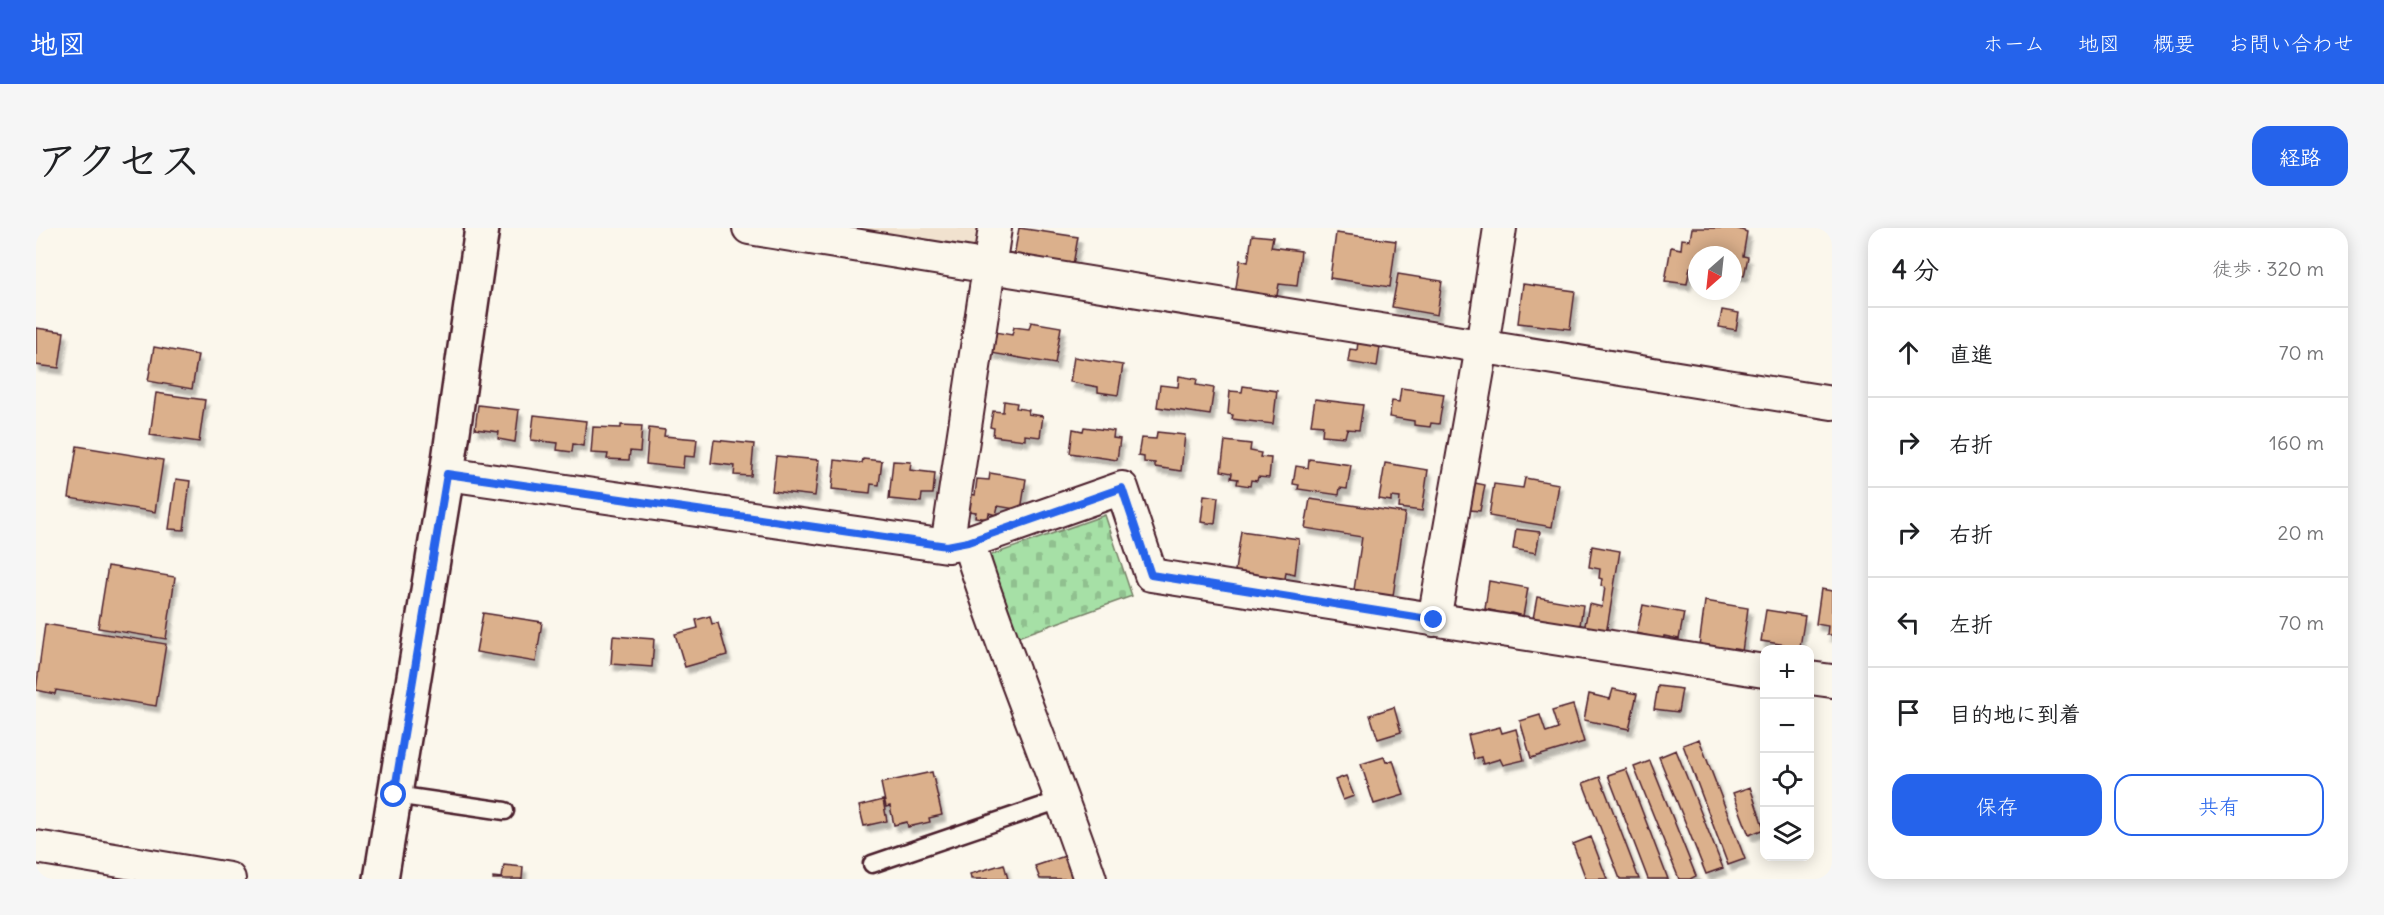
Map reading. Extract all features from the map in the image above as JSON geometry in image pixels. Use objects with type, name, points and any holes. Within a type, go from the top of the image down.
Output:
[{"type":"street","points":[[381,879],[447,474],[482,228]]},
{"type":"street","points":[[749,228],[1832,403]]},
{"type":"street","points":[[995,228],[988,265],[958,544],[989,608],[1063,799],[1090,879]]},
{"type":"street","points":[[1434,620],[1482,347],[1500,228]]},
{"type":"street","points":[[447,474],[958,544],[1122,488],[1151,575],[1760,670]]},
{"type":"street","points":[[1814,679],[1832,681]]},
{"type":"street","points":[[36,847],[229,879]]},
{"type":"lane","points":[[394,795],[505,811]]},
{"type":"lane","points":[[872,864],[1063,799]]},
{"type":"shaded area","points":[[824,228],[986,228],[983,254]]},
{"type":"green space","points":[[1105,515],[1132,596],[1015,638],[986,557]]},
{"type":"building","points":[[1019,228],[1078,237],[1073,265],[1014,256]]},
{"type":"building","points":[[1692,228],[1736,228],[1747,232],[1743,256],[1748,257],[1744,276],[1742,276],[1742,246],[1688,246],[1687,284],[1665,281],[1671,247],[1681,249],[1682,239],[1690,240]]},
{"type":"building","points":[[1336,233],[1396,241],[1390,287],[1330,278]]},
{"type":"building","points":[[1252,235],[1273,237],[1271,247],[1301,251],[1297,286],[1279,284],[1276,301],[1235,295],[1240,260],[1248,262]]},
{"type":"building","points":[[1398,274],[1442,281],[1437,315],[1392,307]]},
{"type":"building","points":[[1523,284],[1575,291],[1570,329],[1518,323]]},
{"type":"building","points":[[1722,310],[1739,313],[1736,330],[1719,327]]},
{"type":"building","points":[[1031,322],[1061,327],[1055,364],[991,353],[995,332],[1012,335],[1014,327],[1029,329]]},
{"type":"building","points":[[36,328],[64,332],[59,368],[36,365]]},
{"type":"building","points":[[1358,342],[1380,346],[1377,367],[1348,362],[1350,349],[1357,350]]},
{"type":"building","points":[[154,347],[198,355],[192,389],[148,381]]},
{"type":"building","points":[[1074,357],[1123,365],[1118,395],[1098,392],[1098,387],[1070,382]]},
{"type":"building","points":[[1179,376],[1197,379],[1196,385],[1214,388],[1210,415],[1157,407],[1160,385],[1178,387]]},
{"type":"building","points":[[1243,386],[1277,391],[1273,424],[1232,419],[1233,415],[1228,414],[1230,391],[1242,392]]},
{"type":"building","points":[[1401,388],[1444,394],[1439,424],[1431,423],[1430,427],[1414,425],[1414,421],[1389,417],[1392,401],[1399,402]]},
{"type":"building","points":[[156,393],[205,400],[199,442],[150,435]]},
{"type":"building","points":[[1315,399],[1363,405],[1359,430],[1347,429],[1345,437],[1322,435],[1323,425],[1311,424]]},
{"type":"building","points":[[1004,401],[1017,403],[1016,408],[1029,410],[1028,414],[1043,416],[1040,437],[1025,435],[1025,440],[993,436],[994,428],[990,427],[993,411],[1003,412]]},
{"type":"building","points":[[478,405],[519,410],[515,442],[498,439],[499,432],[475,429]]},
{"type":"building","points":[[534,415],[586,421],[583,446],[573,444],[572,452],[557,450],[558,443],[531,440]]},
{"type":"building","points":[[621,425],[642,426],[640,452],[630,451],[629,460],[607,459],[608,454],[591,453],[593,427],[621,428]]},
{"type":"building","points":[[1084,427],[1114,431],[1113,438],[1120,439],[1117,460],[1070,453],[1073,429],[1083,431]]},
{"type":"building","points":[[649,428],[665,430],[664,436],[697,439],[695,457],[684,456],[683,468],[646,464]]},
{"type":"building","points":[[1157,432],[1185,435],[1181,471],[1155,467],[1155,463],[1144,462],[1144,457],[1138,456],[1141,438],[1156,439]]},
{"type":"building","points":[[714,440],[754,444],[751,476],[734,475],[735,466],[711,463]]},
{"type":"building","points":[[1225,441],[1251,444],[1250,451],[1261,453],[1260,457],[1271,458],[1269,478],[1258,477],[1257,481],[1251,480],[1250,486],[1237,484],[1238,479],[1231,478],[1232,473],[1221,471]]},
{"type":"building","points":[[77,446],[163,460],[155,512],[69,498]]},
{"type":"building","points":[[776,456],[819,460],[815,496],[772,491]]},
{"type":"building","points":[[863,459],[882,461],[879,485],[871,484],[870,493],[832,489],[835,460],[862,463]]},
{"type":"building","points":[[1309,459],[1351,465],[1347,489],[1340,488],[1339,495],[1298,489],[1299,485],[1293,484],[1296,466],[1308,468]]},
{"type":"building","points":[[893,461],[911,462],[910,470],[935,473],[933,494],[922,494],[921,502],[889,499]]},
{"type":"building","points":[[1385,463],[1428,470],[1422,511],[1399,508],[1400,498],[1391,497],[1391,501],[1379,499]]},
{"type":"building","points":[[990,473],[1026,479],[1021,510],[998,506],[996,515],[989,513],[988,519],[975,517],[976,512],[968,511],[971,494],[975,495],[977,479],[989,480]]},
{"type":"building","points":[[1525,478],[1559,484],[1552,527],[1489,516],[1494,484],[1523,488]]},
{"type":"building","points":[[176,479],[190,481],[184,530],[169,529]]},
{"type":"building","points":[[1475,483],[1485,485],[1480,511],[1470,510]]},
{"type":"building","points":[[1204,495],[1218,497],[1215,524],[1201,522]]},
{"type":"building","points":[[1310,499],[1405,513],[1393,596],[1354,590],[1362,537],[1305,528]]},
{"type":"building","points":[[1516,529],[1540,532],[1536,553],[1513,549]]},
{"type":"building","points":[[1241,531],[1299,539],[1295,574],[1286,572],[1285,579],[1278,578],[1277,583],[1234,577]]},
{"type":"building","points":[[1592,546],[1620,551],[1606,634],[1584,630],[1589,604],[1602,607],[1605,587],[1601,586],[1600,569],[1589,567]]},
{"type":"building","points":[[108,566],[175,577],[166,639],[98,628]]},
{"type":"building","points":[[1489,581],[1528,588],[1523,616],[1511,613],[1509,621],[1494,619],[1495,611],[1485,609]]},
{"type":"building","points":[[1821,589],[1832,591],[1832,635],[1827,635],[1828,626],[1816,624]]},
{"type":"building","points":[[1537,597],[1583,605],[1579,632],[1533,619]]},
{"type":"building","points":[[1705,601],[1748,608],[1742,652],[1699,646]]},
{"type":"building","points":[[1643,605],[1684,613],[1679,639],[1664,636],[1662,645],[1648,643],[1649,636],[1637,633]]},
{"type":"building","points":[[1766,610],[1805,616],[1800,645],[1761,641]]},
{"type":"building","points":[[483,613],[542,622],[536,662],[476,652]]},
{"type":"building","points":[[710,616],[712,624],[718,623],[727,655],[685,667],[675,634],[698,628],[696,620]]},
{"type":"building","points":[[45,624],[166,644],[156,706],[56,690],[55,694],[36,690]]},
{"type":"building","points":[[613,636],[654,639],[652,667],[611,664]]},
{"type":"building","points":[[1658,686],[1682,689],[1678,712],[1654,709]]},
{"type":"building","points":[[1613,689],[1637,694],[1629,729],[1584,720],[1589,694],[1610,699]]},
{"type":"building","points":[[1573,705],[1584,742],[1531,758],[1520,721],[1540,715],[1546,733],[1558,729],[1552,711]]},
{"type":"building","points":[[1394,707],[1401,732],[1378,739],[1370,715]]},
{"type":"building","points":[[1500,727],[1502,733],[1516,729],[1524,760],[1503,765],[1500,759],[1483,764],[1481,757],[1474,759],[1468,735]]},
{"type":"building","points":[[1699,739],[1745,859],[1728,865],[1683,745]]},
{"type":"building","points":[[1676,750],[1723,868],[1706,874],[1659,757]]},
{"type":"building","points":[[1384,757],[1386,762],[1393,760],[1404,795],[1374,804],[1361,764]]},
{"type":"building","points":[[1650,761],[1696,876],[1690,879],[1679,879],[1634,767]]},
{"type":"building","points":[[1626,769],[1668,879],[1648,879],[1608,775]]},
{"type":"building","points":[[932,772],[942,815],[929,818],[930,822],[908,827],[907,822],[894,825],[890,806],[886,807],[881,783]]},
{"type":"building","points":[[1346,776],[1354,796],[1343,800],[1335,780]]},
{"type":"building","points":[[1600,777],[1639,879],[1620,879],[1583,783]]},
{"type":"building","points":[[1750,787],[1760,817],[1760,831],[1749,835],[1733,793]]},
{"type":"building","points":[[883,800],[887,821],[864,826],[859,806]]},
{"type":"building","points":[[1591,837],[1607,879],[1586,879],[1573,844]]},
{"type":"building","points":[[1071,854],[1079,879],[1040,879],[1035,866]]},
{"type":"building","points":[[1004,864],[1008,879],[971,879],[970,874]]},
{"type":"building","points":[[504,865],[523,867],[522,879],[493,879],[493,877],[502,878]]},
{"type":"route","points":[[394,795],[447,474],[947,546],[968,542],[1122,488],[1151,575],[1434,620]]}]
